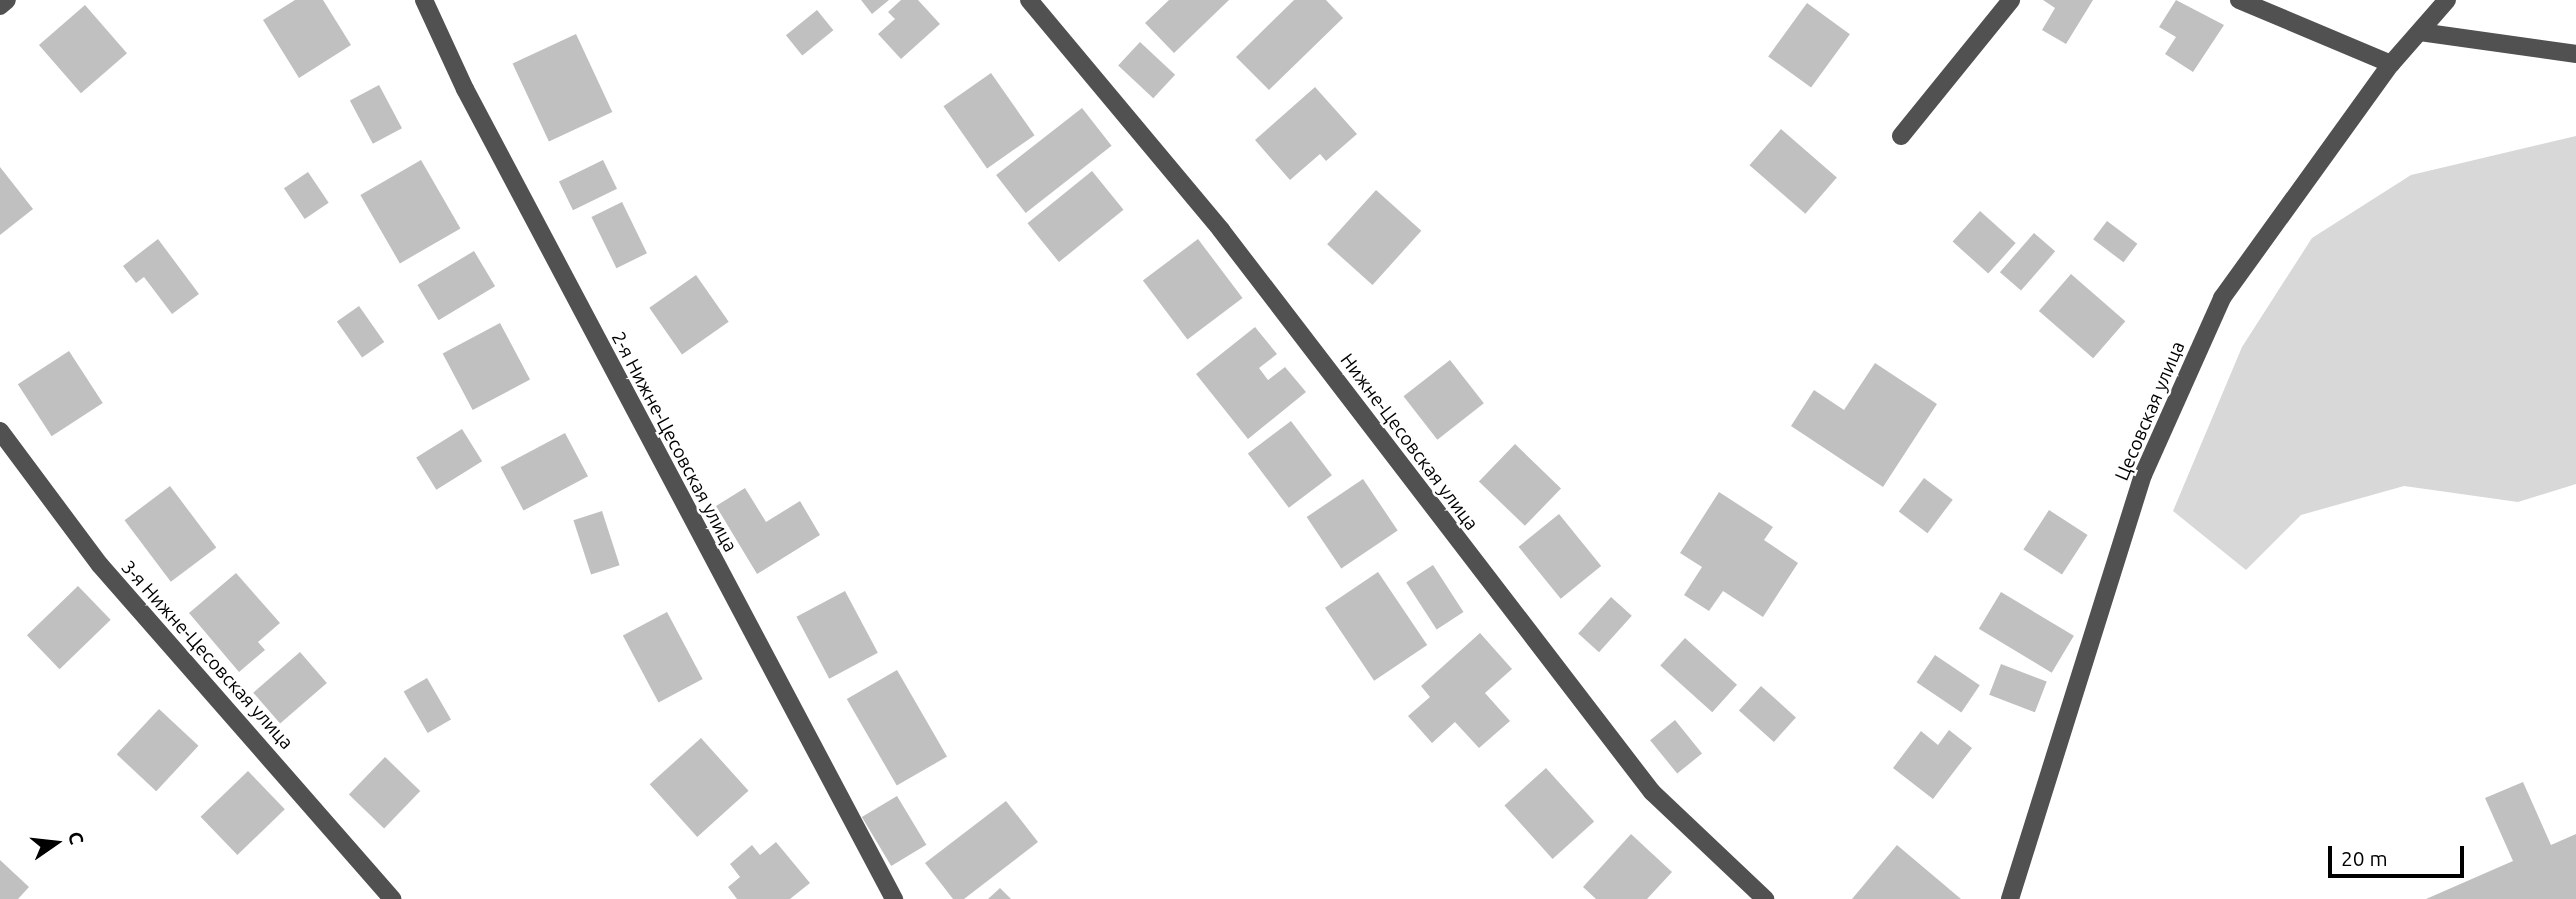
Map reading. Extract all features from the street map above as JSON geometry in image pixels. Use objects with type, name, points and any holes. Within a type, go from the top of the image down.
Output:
[{"type":"street","points":[[0,6],[7,0]]},
{"type":"street","name":"2-я Нижне-Цесовская улица","points":[[424,0],[478,114],[894,899]]},
{"type":"street","name":"Нижне-Цесовская улица","points":[[1029,0],[1221,230],[1652,792],[1765,899]]},
{"type":"street","points":[[1901,136],[2011,0]]},
{"type":"street","points":[[2239,0],[2391,64]]},
{"type":"street","name":"Цесовская улица","points":[[2010,899],[2143,475],[2222,299],[2391,64],[2447,0]]},
{"type":"street","points":[[2420,32],[2576,54]]},
{"type":"street","name":"3-я Нижне-Цесовская улица","points":[[0,431],[100,565],[392,899]]},
{"type":"shaded area","points":[[2576,136],[2576,484],[2518,502],[2404,486],[2301,515],[2246,570],[2173,511],[2242,347],[2312,238],[2411,175]]},
{"type":"building","points":[[295,0],[323,0],[351,45],[299,78],[263,20]]},
{"type":"building","points":[[861,0],[889,0],[872,14]]},
{"type":"building","points":[[901,0],[918,0],[940,24],[901,59],[878,34],[895,19],[888,12]]},
{"type":"building","points":[[1169,0],[1229,0],[1174,53],[1145,23]]},
{"type":"building","points":[[1294,0],[1326,0],[1343,18],[1269,90],[1236,57]]},
{"type":"building","points":[[2043,0],[2093,0],[2066,44],[2042,30],[2055,8]]},
{"type":"building","points":[[2176,0],[2224,25],[2193,72],[2165,54],[2176,37],[2159,27]]},
{"type":"building","points":[[1807,3],[1850,34],[1811,88],[1768,56]]},
{"type":"building","points":[[85,5],[127,53],[81,93],[39,45]]},
{"type":"building","points":[[817,10],[833,30],[802,55],[786,35]]},
{"type":"building","points":[[576,34],[612,112],[549,142],[513,64]]},
{"type":"building","points":[[1140,42],[1175,75],[1153,98],[1118,65]]},
{"type":"building","points":[[991,73],[1035,135],[987,169],[943,106]]},
{"type":"building","points":[[379,85],[402,128],[373,144],[350,100]]},
{"type":"building","points":[[1315,87],[1357,134],[1326,161],[1320,154],[1290,180],[1255,140]]},
{"type":"building","points":[[1082,108],[1112,146],[1026,213],[996,175]]},
{"type":"building","points":[[1781,129],[1837,178],[1805,214],[1750,165]]},
{"type":"building","points":[[421,160],[460,228],[400,263],[360,195]]},
{"type":"building","points":[[603,160],[617,189],[573,210],[559,181]]},
{"type":"building","points":[[0,167],[33,209],[0,235]]},
{"type":"building","points":[[1092,171],[1123,210],[1059,262],[1027,223]]},
{"type":"building","points":[[308,172],[329,203],[305,219],[284,188]]},
{"type":"building","points":[[1376,190],[1421,231],[1372,285],[1327,244]]},
{"type":"building","points":[[622,202],[647,253],[616,268],[591,217]]},
{"type":"building","points":[[1980,211],[2016,243],[1988,274],[1953,241]]},
{"type":"building","points":[[2107,221],[2137,244],[2124,262],[2093,239]]},
{"type":"building","points":[[2034,233],[2055,251],[2021,291],[2000,272]]},
{"type":"building","points":[[158,239],[199,294],[172,314],[144,277],[136,283],[123,266]]},
{"type":"building","points":[[1198,239],[1243,298],[1187,340],[1143,281]]},
{"type":"building","points":[[474,251],[495,286],[439,320],[417,285]]},
{"type":"building","points":[[2071,274],[2125,321],[2093,358],[2039,311]]},
{"type":"building","points":[[696,275],[729,322],[682,354],[649,308]]},
{"type":"building","points":[[359,306],[384,342],[362,358],[337,321]]},
{"type":"building","points":[[500,323],[530,380],[473,410],[443,354]]},
{"type":"building","points":[[1255,327],[1277,354],[1259,368],[1268,380],[1285,367],[1306,392],[1248,439],[1196,374]]},
{"type":"building","points":[[69,351],[103,403],[52,436],[18,384]]},
{"type":"building","points":[[1450,360],[1484,403],[1437,440],[1404,396]]},
{"type":"building","points":[[1875,363],[1937,404],[1883,487],[1791,426],[1814,390],[1844,410]]},
{"type":"building","points":[[1291,421],[1332,475],[1289,508],[1248,453]]},
{"type":"building","points":[[462,429],[482,461],[436,490],[416,458]]},
{"type":"building","points":[[565,433],[588,476],[524,511],[501,467]]},
{"type":"building","points":[[1515,444],[1561,488],[1525,526],[1479,481]]},
{"type":"building","points":[[1924,478],[1953,500],[1927,533],[1899,512]]},
{"type":"building","points":[[1363,479],[1398,530],[1341,568],[1307,517]]},
{"type":"building","points":[[170,486],[216,547],[171,582],[124,520]]},
{"type":"building","points":[[745,488],[766,522],[800,501],[820,535],[757,574],[716,506]]},
{"type":"building","points":[[1719,492],[1773,527],[1764,540],[1798,563],[1763,617],[1723,591],[1709,611],[1684,595],[1702,567],[1680,553]]},
{"type":"building","points":[[2049,510],[2088,535],[2062,574],[2023,549]]},
{"type":"building","points":[[602,511],[620,565],[591,574],[573,520]]},
{"type":"building","points":[[1559,514],[1601,566],[1561,599],[1519,547]]},
{"type":"building","points":[[1433,565],[1463,612],[1437,629],[1406,582]]},
{"type":"building","points":[[1378,572],[1427,645],[1374,681],[1325,608]]},
{"type":"building","points":[[236,573],[280,623],[258,642],[265,650],[239,672],[189,613]]},
{"type":"building","points":[[78,586],[111,620],[60,669],[27,635]]},
{"type":"building","points":[[845,591],[878,653],[829,679],[796,617]]},
{"type":"building","points":[[2001,592],[2074,636],[2052,673],[1979,629]]},
{"type":"building","points":[[1611,597],[1632,616],[1599,652],[1578,633]]},
{"type":"building","points":[[667,612],[703,679],[659,703],[623,635]]},
{"type":"building","points":[[1480,633],[1512,669],[1485,693],[1510,721],[1479,748],[1455,722],[1432,743],[1408,716],[1430,697],[1421,686]]},
{"type":"building","points":[[1685,638],[1737,685],[1712,712],[1660,665]]},
{"type":"building","points":[[300,652],[327,683],[280,724],[253,693]]},
{"type":"building","points":[[1935,655],[1980,685],[1961,713],[1917,682]]},
{"type":"building","points":[[2001,664],[2047,682],[2035,712],[1989,695]]},
{"type":"building","points":[[897,670],[947,757],[897,786],[847,699]]},
{"type":"building","points":[[427,678],[451,720],[428,733],[404,692]]},
{"type":"building","points":[[1761,686],[1796,717],[1774,742],[1739,711]]},
{"type":"building","points":[[159,709],[198,746],[156,791],[117,754]]},
{"type":"building","points":[[1675,720],[1702,753],[1677,774],[1650,740]]},
{"type":"building","points":[[1949,730],[1972,748],[1933,799],[1893,768],[1921,731],[1938,745]]},
{"type":"building","points":[[701,738],[749,791],[697,837],[650,784]]},
{"type":"building","points":[[385,757],[420,791],[384,828],[349,794]]},
{"type":"building","points":[[1546,768],[1594,822],[1553,859],[1504,805]]},
{"type":"building","points":[[248,771],[285,809],[237,855],[201,817]]},
{"type":"building","points":[[2523,782],[2551,845],[2576,834],[2576,899],[2426,899],[2513,861],[2485,798]]},
{"type":"building","points":[[897,796],[926,845],[891,866],[862,817]]},
{"type":"building","points":[[1006,801],[1038,842],[964,899],[953,899],[925,863]]},
{"type":"building","points":[[1631,834],[1672,872],[1647,899],[1596,899],[1583,887]]},
{"type":"building","points":[[776,842],[810,883],[790,899],[737,899],[728,887],[740,877],[730,864],[752,845],[760,855]]},
{"type":"building","points":[[1897,845],[1961,899],[1852,899]]},
{"type":"building","points":[[0,860],[29,887],[18,899],[0,899]]},
{"type":"building","points":[[1000,888],[1011,899],[988,899]]}]
